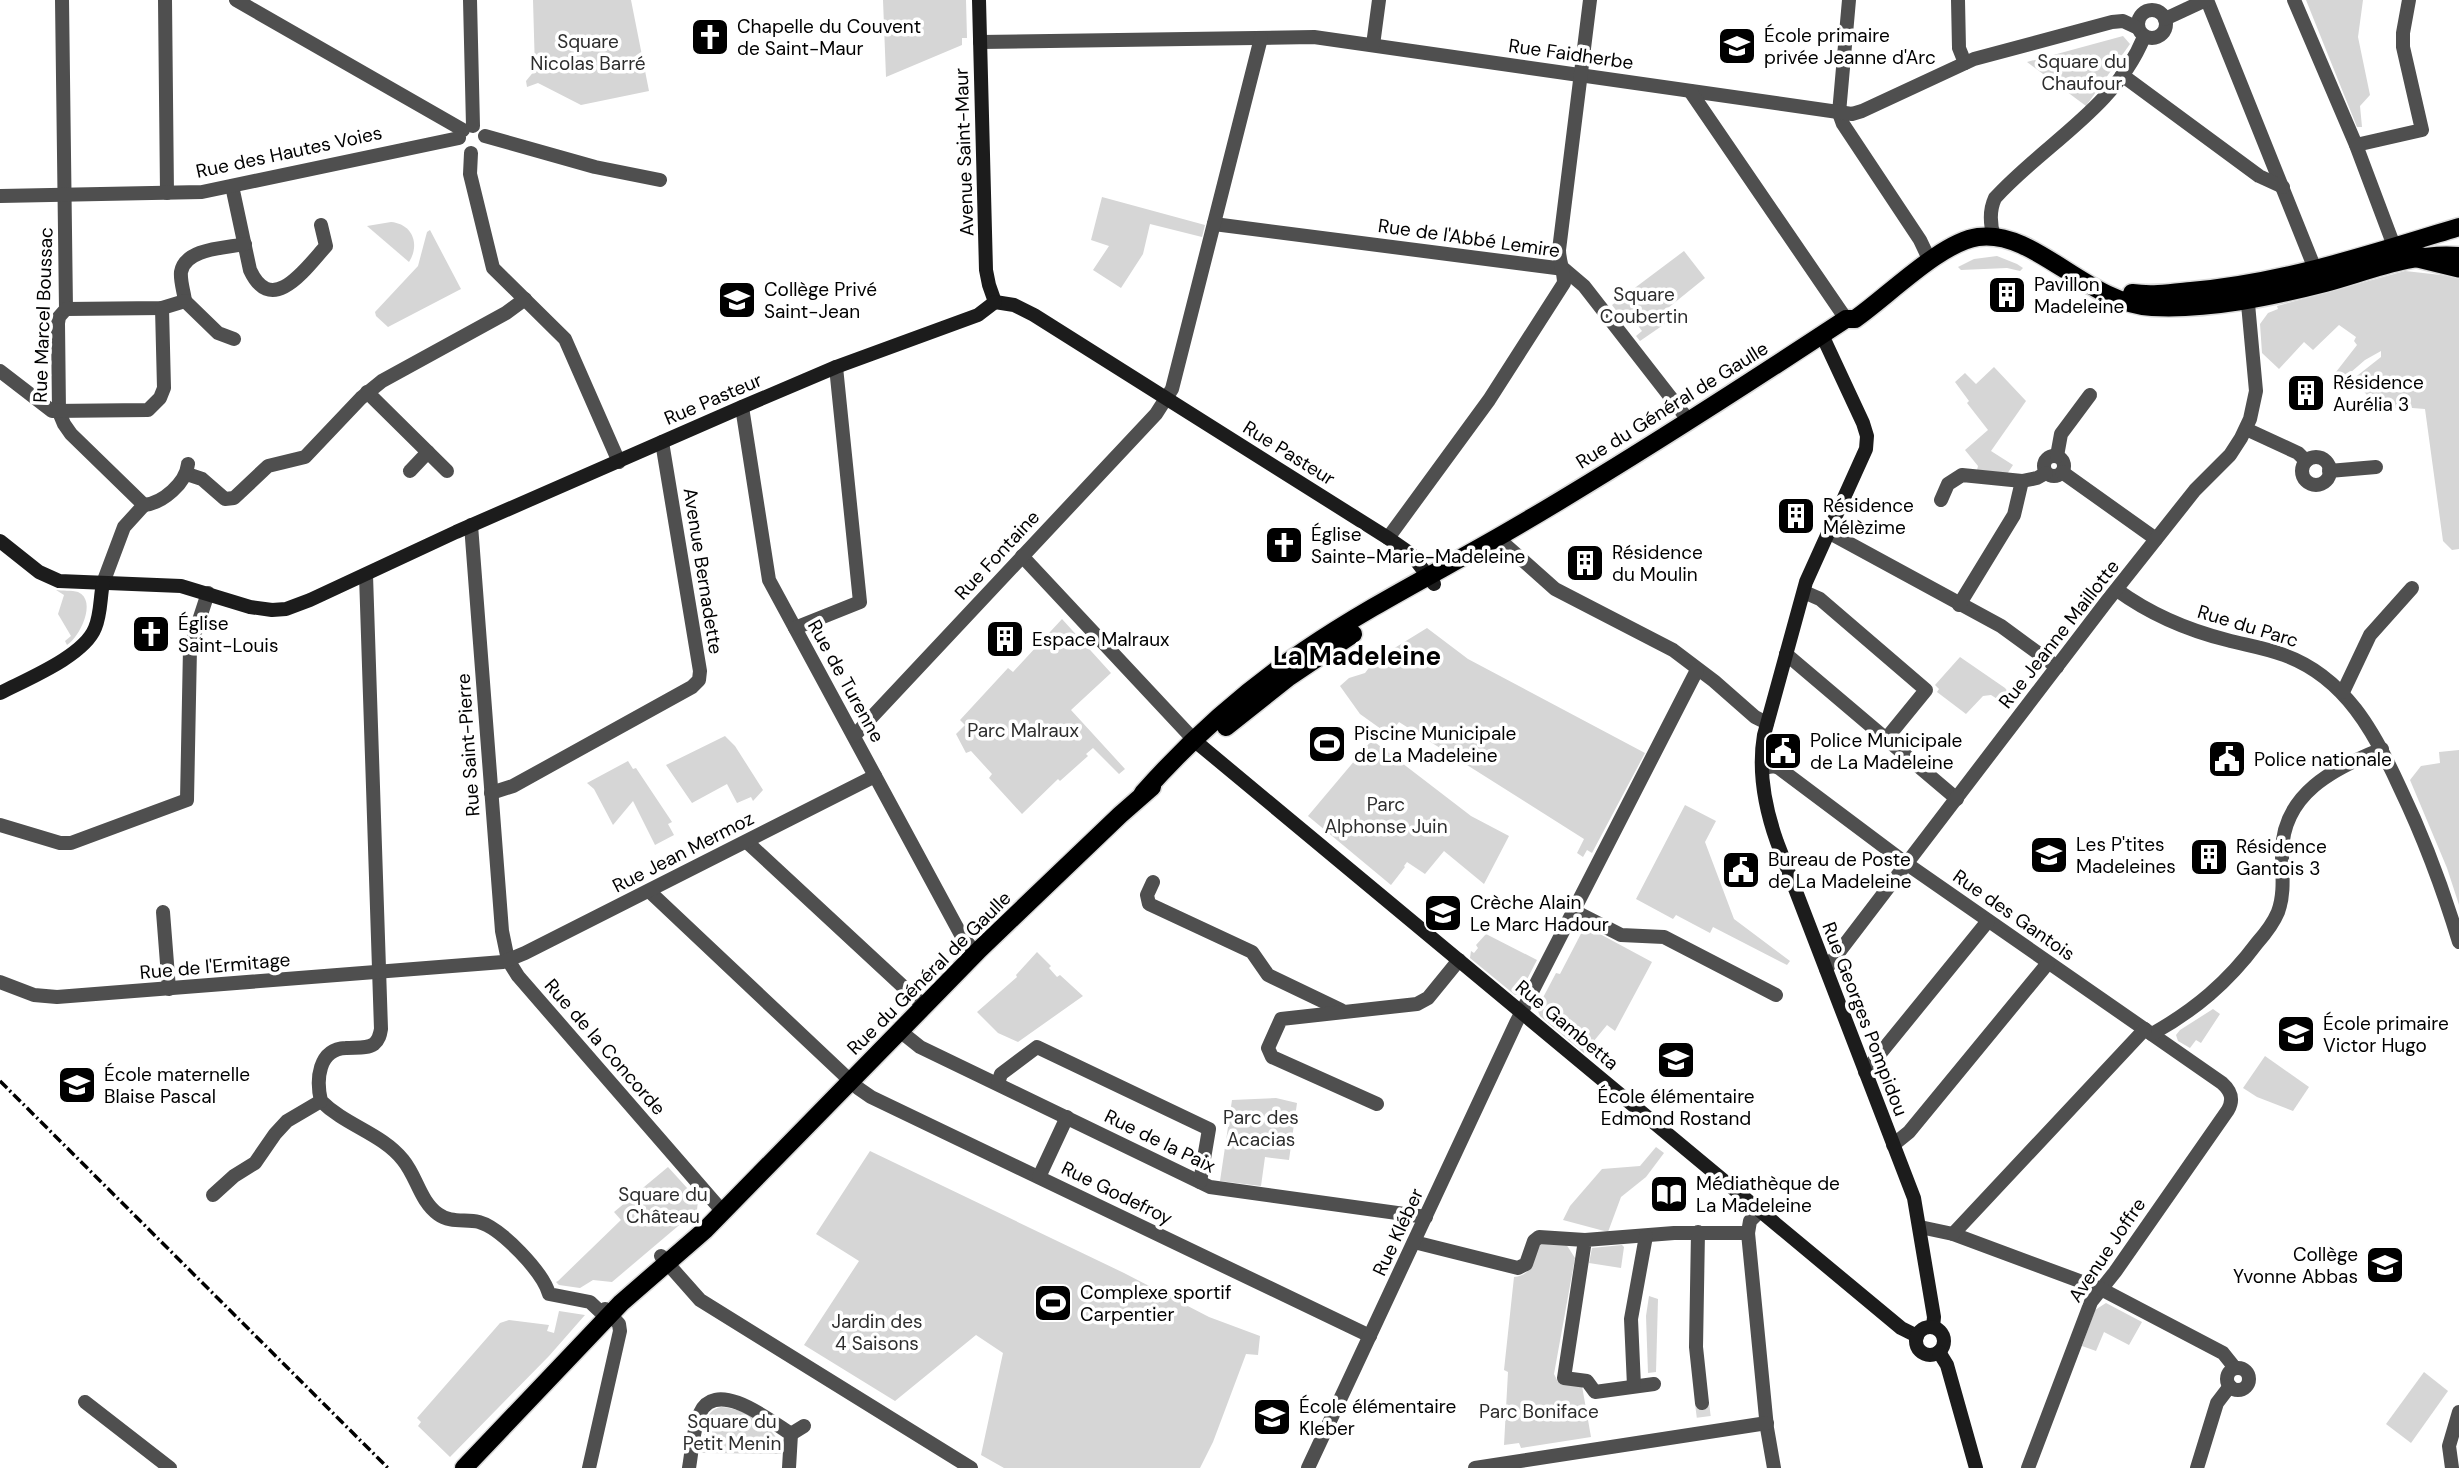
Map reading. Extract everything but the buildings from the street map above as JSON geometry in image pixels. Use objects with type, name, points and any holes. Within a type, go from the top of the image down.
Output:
[{"type":"highway","points":[[2418,257],[2459,267]]},
{"type":"main road","name":"Rue du Général de Gaulle","points":[[456,1468],[523,1393],[664,1259],[748,1185],[976,954],[1143,793],[1198,744],[1306,665],[1432,579],[1689,421],[1846,319],[1849,311],[1929,256],[1957,233],[1976,226],[1992,231],[2022,244],[2086,285],[2125,302],[2168,307],[2246,299],[2308,287],[2418,257],[2459,256]]},
{"type":"main road","name":"Rue du Général de Gaulle","points":[[1992,231],[2009,228],[2102,282],[2136,294],[2176,293],[2247,284],[2315,269],[2459,227]]},
{"type":"main road","name":"Rue du Général de Gaulle","points":[[1432,579],[1501,541],[1519,525]]},
{"type":"main road","name":"Rue du Général de Gaulle","points":[[464,1468],[593,1333],[606,1313]]},
{"type":"street","name":"Rue Marcel Boussac","points":[[62,0],[66,309],[59,317],[58,323],[59,412],[71,434],[144,505]]},
{"type":"street","points":[[165,0],[167,193]]},
{"type":"street","points":[[236,0],[465,132],[479,129],[485,136],[578,163],[660,180]]},
{"type":"street","points":[[470,0],[465,132],[462,148],[471,153]]},
{"type":"street","name":"Avenue Saint-Maur","points":[[979,0],[987,276],[995,302]]},
{"type":"street","points":[[1373,45],[1379,0]]},
{"type":"street","points":[[1388,538],[1484,407],[1564,283],[1559,250],[1590,0]]},
{"type":"street","points":[[1849,0],[1839,113],[1845,130],[1929,256]]},
{"type":"street","points":[[1958,0],[1959,48],[1965,63]]},
{"type":"street","points":[[1992,231],[1992,205],[1997,195],[2091,113],[2122,75],[2138,51],[2140,16],[2145,12],[2206,0],[2315,269]]},
{"type":"street","points":[[2294,0],[2356,145],[2394,246]]},
{"type":"street","points":[[2356,145],[2422,130],[2403,47],[2409,0]]},
{"type":"street","points":[[2141,33],[2154,39],[2163,34],[2166,25],[2158,10]]},
{"type":"street","name":"Rue Faidherbe","points":[[980,42],[1314,37],[1852,114],[1996,51],[2112,22],[2123,21],[2141,33]]},
{"type":"street","points":[[1167,400],[1261,38]]},
{"type":"street","points":[[2122,75],[2259,176],[2283,187]]},
{"type":"street","points":[[1690,91],[1846,319]]},
{"type":"street","name":"Rue des Hautes Voies","points":[[0,196],[202,192],[433,142],[465,132]]},
{"type":"street","points":[[471,153],[481,149],[485,144],[485,136]]},
{"type":"street","points":[[471,153],[470,174],[491,262],[497,273],[568,344],[618,462]]},
{"type":"street","points":[[232,186],[250,270],[255,279],[265,287],[281,289],[290,285],[326,246],[321,225]]},
{"type":"street","name":"Rue de l'Abbé Lemire","points":[[1214,223],[1564,269],[1589,292],[1689,421]]},
{"type":"street","points":[[234,339],[218,333],[185,301],[181,271],[188,260],[198,254],[245,244]]},
{"type":"street","name":"Rue du Général de Gaulle","points":[[2246,299],[2249,290],[2374,258],[2394,246]]},
{"type":"street","points":[[0,693],[66,657],[85,643],[96,626],[103,583],[124,527],[144,505],[162,500],[188,469],[228,500],[234,498],[263,469],[310,453],[368,392],[388,377],[506,313],[525,299]]},
{"type":"street","name":"Rue Jeanne Maillotte","points":[[1826,970],[2156,540],[2202,482],[2230,455],[2246,429],[2256,391],[2246,299]]},
{"type":"street","points":[[66,309],[162,308],[185,301]]},
{"type":"street","name":"Rue Pasteur","points":[[0,541],[52,579],[181,586],[250,607],[279,610],[294,607],[471,525],[742,407],[836,368],[978,315],[995,302],[1014,305],[1034,315],[1388,538],[1411,554],[1432,579]]},
{"type":"street","points":[[0,371],[52,411],[143,411],[156,403],[164,388],[162,308]]},
{"type":"street","name":"Rue Georges Pompidou","points":[[1822,335],[1863,423],[1867,443],[1865,454],[1804,592],[1767,723],[1762,768],[1771,825],[1914,1198],[1934,1317],[1933,1327]]},
{"type":"street","points":[[795,628],[860,602],[836,368]]},
{"type":"street","points":[[368,392],[447,471]]},
{"type":"street","points":[[2057,456],[2062,434],[2090,395]]},
{"type":"street","name":"Rue Fontaine","points":[[854,736],[1167,400]]},
{"type":"street","name":"Rue de Turenne","points":[[742,407],[767,574],[960,933],[976,954]]},
{"type":"street","points":[[2246,429],[2298,453],[2306,461]]},
{"type":"street","name":"Avenue Bernadette","points":[[491,793],[513,786],[692,687],[699,680],[700,671],[662,442]]},
{"type":"street","points":[[410,471],[428,452]]},
{"type":"street","points":[[260,455],[279,463]]},
{"type":"street","points":[[1941,500],[1950,482],[1962,475],[2022,481],[2046,473],[2055,476],[2062,472],[2064,463],[2057,456],[2050,456],[2045,460],[2046,473]]},
{"type":"street","points":[[2314,457],[2323,460],[2329,471],[2323,483],[2310,484],[2302,474],[2306,461],[2314,457]]},
{"type":"street","points":[[2329,471],[2376,467]]},
{"type":"street","points":[[2062,472],[2156,540]]},
{"type":"street","points":[[1959,605],[2014,516],[2022,481]]},
{"type":"street","name":"Rue Saint-Pierre","points":[[471,525],[503,939],[508,960]]},
{"type":"street","points":[[1830,533],[2007,630],[2057,667]]},
{"type":"street","points":[[1501,541],[1555,589],[1673,650],[1755,717],[1767,723]]},
{"type":"street","points":[[1022,556],[1198,744]]},
{"type":"street","points":[[366,575],[381,1029],[379,1038],[370,1046],[342,1048],[325,1058],[318,1076],[321,1101],[392,1148],[410,1168],[425,1200],[435,1212],[449,1220],[473,1221],[488,1226],[541,1276],[549,1294],[584,1299],[606,1313],[620,1327],[589,1468]]},
{"type":"street","points":[[2343,692],[2370,635],[2412,588]]},
{"type":"street","name":"Rue du Parc","points":[[2117,590],[2148,610],[2179,625],[2286,655],[2343,692],[2382,749],[2428,849],[2459,942]]},
{"type":"street","points":[[1804,592],[1820,599],[1926,690],[1886,739]]},
{"type":"street","points":[[0,825],[60,843],[71,843],[187,800],[190,648],[208,593]]},
{"type":"street","points":[[1786,653],[1957,799]]},
{"type":"street","name":"Rue Kléber","points":[[1308,1468],[1522,1012],[1697,670]]},
{"type":"street","name":"Rue Gambetta","points":[[1198,744],[1901,1328],[1917,1336]]},
{"type":"street","points":[[1953,1234],[2148,1031],[2192,1010],[2217,990],[2274,920],[2282,893],[2285,826],[2298,801],[2314,785],[2333,772],[2382,749]]},
{"type":"street","name":"Rue des Gantois","points":[[1762,768],[1779,768],[1906,864],[2225,1086],[2231,1096],[2230,1106]]},
{"type":"street","name":"Rue Jean Mermoz","points":[[508,960],[875,776]]},
{"type":"street","points":[[747,842],[924,1006]]},
{"type":"street","points":[[1153,882],[1147,895],[1149,904],[1252,952],[1268,975],[1342,1011]]},
{"type":"street","name":"Rue Godefroy","points":[[649,891],[871,1097],[1370,1336]]},
{"type":"street","points":[[1574,911],[1620,935],[1664,937],[1776,995]]},
{"type":"street","points":[[163,912],[169,989]]},
{"type":"street","points":[[1865,1073],[1988,921]]},
{"type":"street","name":"Rue de l'Ermitage","points":[[0,982],[25,993],[46,998],[508,960]]},
{"type":"street","name":"Rue de la Concorde","points":[[508,960],[518,976],[721,1210]]},
{"type":"street","points":[[1377,1104],[1272,1056],[1268,1048],[1281,1019],[1417,1004],[1428,998],[1459,960]]},
{"type":"street","points":[[1893,1145],[1909,1132],[2048,963]]},
{"type":"street","name":"Rue de la Paix","points":[[900,1031],[916,1044],[1200,1182],[1225,1191],[1426,1217]]},
{"type":"street","points":[[998,1083],[1001,1074],[1037,1047],[1209,1129],[1200,1182]]},
{"type":"street","points":[[213,1195],[234,1176],[255,1163],[287,1121],[321,1101]]},
{"type":"street","name":"Avenue Joffre","points":[[2028,1468],[2088,1308],[2230,1106]]},
{"type":"street","points":[[1039,1177],[1067,1117]]},
{"type":"street","points":[[1760,1211],[1750,1221],[1748,1233],[1766,1423],[1774,1468]]},
{"type":"street","points":[[1920,1227],[1953,1234],[2101,1289],[2223,1353],[2235,1368],[2227,1376],[2230,1387],[2217,1403],[2197,1468]]},
{"type":"street","points":[[1414,1242],[1518,1268],[1526,1264],[1534,1241],[1539,1237],[1585,1240],[1698,1232],[1748,1233]]},
{"type":"street","points":[[1698,1232],[1696,1348],[1702,1403]]},
{"type":"street","points":[[1634,1386],[1631,1320],[1646,1236]]},
{"type":"street","points":[[1585,1240],[1564,1378],[1587,1381],[1595,1392],[1654,1384]]},
{"type":"street","points":[[664,1259],[700,1300],[971,1468]]},
{"type":"street","points":[[1933,1327],[1940,1330],[1944,1345],[1939,1352],[1931,1355],[1922,1352],[1917,1345],[1917,1336],[1923,1328],[1933,1327]]},
{"type":"street","points":[[593,1333],[608,1336],[615,1347],[615,1354]]},
{"type":"street","points":[[1939,1352],[1947,1365],[1976,1468]]},
{"type":"street","points":[[689,1468],[700,1413],[712,1401],[722,1399],[737,1403],[791,1434]]},
{"type":"street","points":[[85,1402],[170,1468]]},
{"type":"street","points":[[2451,1468],[2449,1446],[2459,1412]]},
{"type":"street","points":[[1475,1468],[1704,1425],[1766,1423]]},
{"type":"street","points":[[791,1434],[804,1426]]},
{"type":"street","points":[[789,1468],[791,1434]]},
{"type":"green space","name":"Square Nicolas Barré","points":[[533,0],[631,0],[649,91],[581,105],[538,83],[527,87],[526,81],[535,70]]},
{"type":"green space","points":[[883,0],[966,0],[967,38],[962,38],[962,45],[886,77]]},
{"type":"green space","points":[[2306,0],[2363,0],[2358,37],[2370,95],[2360,106],[2362,127],[2357,127]]},
{"type":"green space","name":"Square du Chaufour","points":[[2123,36],[2130,44],[2086,106],[2027,62]]},
{"type":"green space","points":[[1102,197],[1205,225],[1202,237],[1150,224],[1143,254],[1121,288],[1093,270],[1109,246],[1091,240]]},
{"type":"green space","points":[[391,222],[405,227],[412,236],[414,249],[409,262],[367,226]]},
{"type":"green space","points":[[430,230],[461,289],[388,327],[375,312],[418,266],[427,232]]},
{"type":"green space","name":"Square Coubertin","points":[[1684,251],[1705,278],[1663,312],[1669,321],[1640,341],[1636,336],[1642,331],[1636,323],[1629,318],[1624,321],[1612,305]]},
{"type":"green space","points":[[1997,256],[2023,268],[2020,271],[2007,268],[1961,270],[1958,267],[1974,259]]},
{"type":"green space","points":[[2405,271],[2459,277],[2459,549],[2452,550],[2443,541],[2425,409],[2411,406],[2382,410],[2381,406],[2357,406],[2367,395],[2353,379],[2381,357],[2381,351],[2365,360],[2343,379],[2336,372],[2357,345],[2354,341],[2356,337],[2339,325],[2313,350],[2304,342],[2279,369],[2262,353],[2260,324],[2268,313],[2278,309],[2277,306]]},
{"type":"green space","points":[[1994,367],[2026,401],[1991,451],[2013,465],[2007,474],[1977,470],[1978,466],[1965,450],[1988,430],[1955,382],[1965,373],[1976,384]]},
{"type":"green space","points":[[56,590],[78,592],[86,603],[81,628],[67,645],[65,641],[71,636],[58,614],[64,595]]},
{"type":"green space","name":"Parc Malraux","points":[[1062,619],[1111,673],[1071,710],[1125,769],[1119,774],[1093,748],[1086,754],[1088,756],[1060,781],[1058,779],[1022,814],[989,778],[992,774],[971,751],[966,753],[956,734],[965,725],[960,720],[1008,668],[1013,672]]},
{"type":"green space","points":[[1427,628],[1468,659],[1645,753],[1592,853],[1587,850],[1583,857],[1577,853],[1584,839],[1399,722],[1388,734],[1360,714],[1340,686],[1349,678],[1365,673],[1375,660]]},
{"type":"green space","points":[[1960,657],[2005,688],[2009,693],[2002,702],[1991,695],[1983,696],[1966,714],[1937,692],[1939,689],[1935,685]]},
{"type":"green space","points":[[725,736],[735,746],[763,790],[753,801],[751,797],[737,803],[727,784],[692,803],[666,765]]},
{"type":"green space","name":"Parc Alphonse Juin","points":[[1372,740],[1471,816],[1509,836],[1484,884],[1444,851],[1425,874],[1407,862],[1391,885],[1308,816]]},
{"type":"green space","points":[[2459,750],[2459,905],[2447,868],[2410,780],[2421,766],[2440,763],[2439,752]]},
{"type":"green space","points":[[628,761],[633,769],[636,768],[672,822],[668,824],[674,835],[655,845],[633,801],[613,825],[594,789],[587,783]]},
{"type":"green space","points":[[1685,805],[1716,821],[1705,842],[1734,919],[1790,961],[1787,965],[1713,927],[1710,933],[1676,915],[1673,919],[1636,899]]},
{"type":"green space","points":[[1585,926],[1652,962],[1615,1031],[1607,1025],[1584,1053],[1540,1016],[1537,1009],[1556,973],[1560,974]]},
{"type":"green space","points":[[1486,934],[1537,960],[1519,995],[1515,995],[1470,958],[1471,951],[1474,953],[1478,948],[1476,945]]},
{"type":"green space","points":[[1037,952],[1051,966],[1049,968],[1057,977],[1060,975],[1083,996],[1018,1042],[998,1033],[977,1012],[1017,977]]},
{"type":"green space","points":[[2213,1009],[2220,1014],[2201,1043],[2196,1040],[2190,1048],[2178,1041],[2176,1035],[2180,1030]]},
{"type":"green space","points":[[2265,1056],[2309,1087],[2293,1111],[2257,1097],[2243,1088]]},
{"type":"green space","name":"Parc des Acacias","points":[[1276,1098],[1297,1103],[1289,1160],[1265,1157],[1261,1186],[1220,1181],[1232,1100]]},
{"type":"green space","points":[[1656,1147],[1664,1153],[1646,1177],[1621,1197],[1608,1232],[1563,1220],[1570,1206],[1602,1169],[1640,1166]]},
{"type":"green space","name":"Complexe sportif Carpentier","points":[[870,1151],[1124,1273],[1209,1317],[1260,1336],[1258,1355],[1246,1354],[1213,1442],[1200,1468],[1004,1468],[981,1455],[1003,1353],[976,1335],[895,1401],[804,1345],[859,1261],[816,1234]]},
{"type":"green space","name":"Square du Château","points":[[668,1167],[698,1200],[697,1210],[612,1282],[593,1280],[580,1288],[559,1285],[556,1282],[621,1220],[614,1212]]},
{"type":"green space","name":"Parc Boniface","points":[[1539,1243],[1566,1244],[1575,1258],[1554,1374],[1558,1382],[1582,1386],[1591,1437],[1521,1448],[1519,1443],[1504,1445],[1508,1372],[1504,1370],[1514,1277],[1529,1269]]},
{"type":"green space","points":[[1622,1245],[1621,1268],[1589,1263],[1592,1248]]},
{"type":"green space","points":[[1649,1296],[1658,1299],[1656,1372],[1648,1373],[1646,1316]]},
{"type":"green space","points":[[2106,1303],[2142,1322],[2129,1345],[2104,1332],[2096,1351],[2082,1346],[2095,1310]]},
{"type":"green space","points":[[559,1311],[585,1315],[549,1356],[450,1457],[418,1426],[421,1422],[417,1418],[500,1323],[509,1320],[549,1325],[547,1331],[554,1333]]},
{"type":"green space","points":[[2424,1372],[2448,1391],[2411,1443],[2386,1424]]},
{"type":"green space","name":"Square du Petit Menin","points":[[721,1407],[740,1411],[760,1421],[775,1436],[781,1454],[701,1453],[702,1448],[709,1449],[711,1436],[704,1435],[708,1417],[712,1411]]},
{"type":"tunnel","points":[[1702,1403],[1704,1419]]},
{"type":"railway","points":[[0,1081],[388,1468]]},
{"type":"place","name":"Chapelle du Couvent de Saint-Maur","points":[[710,37]]},
{"type":"place","name":"École primaire privée Jeanne d'Arc","points":[[1737,46]]},
{"type":"place","name":"Pavillon Madeleine","points":[[2007,295]]},
{"type":"place","name":"Collège Privé Saint-Jean","points":[[737,300]]},
{"type":"place","name":"Résidence Aurélia 3","points":[[2306,393]]},
{"type":"place","name":"Résidence Mélèzime","points":[[1796,516]]},
{"type":"place","name":"Église Sainte-Marie-Madeleine","points":[[1284,545]]},
{"type":"place","name":"Résidence du Moulin","points":[[1585,563]]},
{"type":"place","name":"Église Saint-Louis","points":[[151,634]]},
{"type":"place","name":"Espace Malraux","points":[[1005,639]]},
{"type":"place","name":"Piscine Municipale de La Madeleine","points":[[1327,744]]},
{"type":"place","name":"Police Municipale de La Madeleine","points":[[1783,751]]},
{"type":"place","name":"Police nationale","points":[[2227,759]]},
{"type":"place","name":"Les P'tites Madeleines","points":[[2049,855]]},
{"type":"place","name":"Résidence Gantois 3","points":[[2209,857]]},
{"type":"place","name":"Bureau de Poste de La Madeleine","points":[[1741,870]]},
{"type":"place","name":"Crèche Alain Le Marc Hadour","points":[[1443,913]]},
{"type":"place","name":"École primaire Victor Hugo","points":[[2296,1034]]},
{"type":"place","name":"École élémentaire Edmond Rostand","points":[[1676,1060]]},
{"type":"place","name":"École maternelle Blaise Pascal","points":[[77,1085]]},
{"type":"place","name":"Médiathèque de La Madeleine","points":[[1669,1194]]},
{"type":"place","name":"Collège Yvonne Abbas","points":[[2385,1265]]},
{"type":"place","name":"Complexe sportif Carpentier","points":[[1053,1303]]},
{"type":"place","name":"École élémentaire Kleber","points":[[1272,1417]]},
{"type":"district","name":"La Madeleine","points":[[1357,656]]},
{"type":"park label","name":"Jardin des 4 Saisons","points":[[877,1332]]}]
